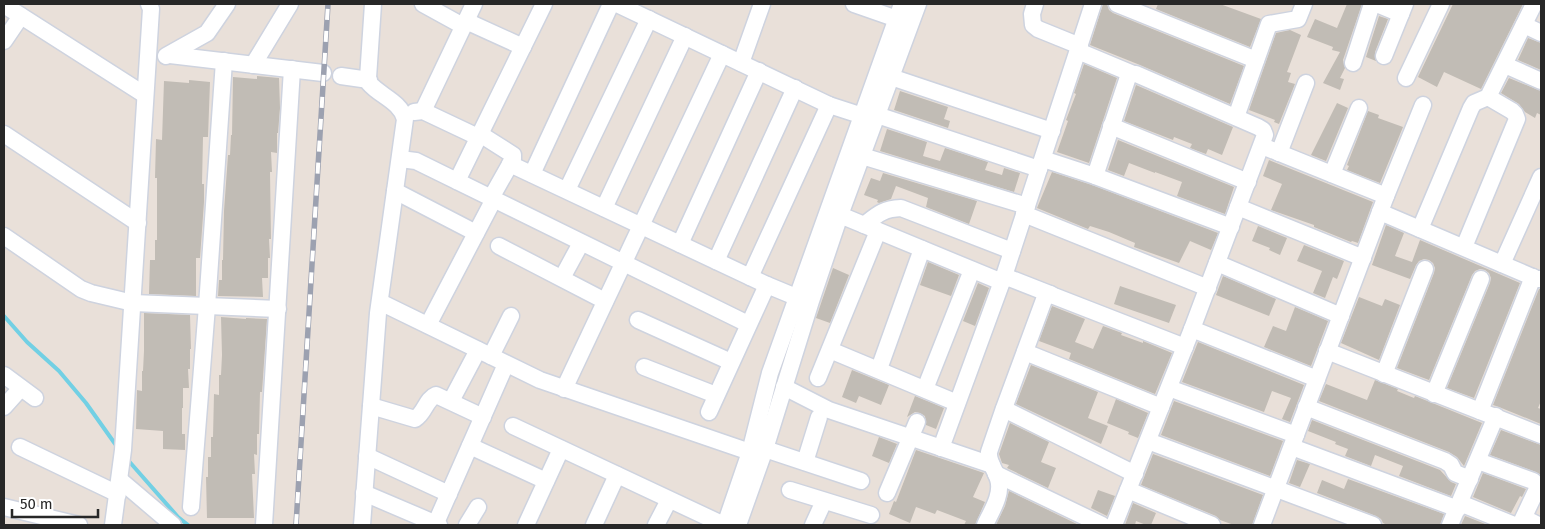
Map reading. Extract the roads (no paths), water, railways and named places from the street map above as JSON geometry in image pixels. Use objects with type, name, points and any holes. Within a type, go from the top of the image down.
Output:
[{"type":"street","points":[[113,525],[123,450],[146,95],[151,9],[149,4]]},
{"type":"street","points":[[170,55],[207,33],[227,4]]},
{"type":"street","points":[[253,65],[290,4]]},
{"type":"street","points":[[362,525],[380,302],[405,124],[404,116],[398,106],[372,86],[369,80],[372,4]]},
{"type":"street","points":[[423,4],[523,47]]},
{"type":"street","points":[[423,111],[474,4]]},
{"type":"street","points":[[457,181],[544,4]]},
{"type":"street","points":[[532,174],[618,4],[830,104],[869,112],[1041,164],[1095,176],[1231,227]]},
{"type":"street","points":[[741,63],[762,4]]},
{"type":"street","points":[[738,525],[756,449],[770,373],[796,297],[869,112],[900,11],[854,4]]},
{"type":"street","points":[[513,426],[725,525],[784,387],[840,215],[862,156],[869,112],[891,77],[918,4]]},
{"type":"street","points":[[1035,4],[1032,14],[1033,26],[1038,30],[1133,74],[1258,127],[1263,130],[1265,136],[1208,288],[1114,525]]},
{"type":"street","points":[[941,448],[1003,279],[1093,4]]},
{"type":"street","points":[[1118,4],[1256,60]]},
{"type":"street","points":[[1236,117],[1269,24],[1298,20],[1304,4]]},
{"type":"street","points":[[1353,63],[1372,4]]},
{"type":"street","points":[[1377,4],[1403,9],[1384,56]]},
{"type":"street","points":[[1406,78],[1442,4]]},
{"type":"street","points":[[1420,228],[1470,108],[1474,103],[1488,97],[1534,4]]},
{"type":"street","points":[[4,5],[146,95]]},
{"type":"street","points":[[4,41],[21,16]]},
{"type":"street","points":[[567,190],[649,19]]},
{"type":"street","points":[[1524,25],[1541,33]]},
{"type":"street","points":[[604,208],[685,36]]},
{"type":"street","points":[[564,389],[722,54]]},
{"type":"street","points":[[148,58],[170,55],[323,73]]},
{"type":"street","points":[[191,507],[224,61]]},
{"type":"street","points":[[1505,64],[1541,81]]},
{"type":"street","points":[[264,525],[292,69]]},
{"type":"street","points":[[680,244],[759,71]]},
{"type":"street","points":[[1095,176],[1127,80],[1130,74],[1133,74]]},
{"type":"street","points":[[340,76],[369,80]]},
{"type":"street","points":[[891,77],[1052,131]]},
{"type":"street","points":[[1279,153],[1306,83]]},
{"type":"street","points":[[716,261],[795,88]]},
{"type":"street","points":[[1464,247],[1516,119],[1512,111],[1488,97]]},
{"type":"street","points":[[750,277],[830,104]]},
{"type":"street","points":[[1262,525],[1386,196],[1423,105]]},
{"type":"street","points":[[1332,174],[1359,108]]},
{"type":"street","points":[[404,116],[418,110],[423,111],[479,136],[512,153],[514,157],[428,325]]},
{"type":"street","points":[[1111,126],[1248,182]]},
{"type":"street","points":[[4,134],[138,223]]},
{"type":"street","points":[[1262,146],[1386,196]]},
{"type":"street","points":[[862,156],[1026,210],[1208,288]]},
{"type":"street","points":[[400,158],[416,161],[748,324]]},
{"type":"street","points":[[510,164],[796,297]]},
{"type":"street","points":[[1502,264],[1541,177]]},
{"type":"street","points":[[395,192],[476,233]]},
{"type":"street","points":[[1238,207],[1363,258]]},
{"type":"street","points":[[818,378],[830,350],[871,228],[881,212],[890,208],[901,208],[1012,251]]},
{"type":"street","points":[[1380,212],[1537,278],[1480,411]]},
{"type":"street","points":[[840,215],[972,270],[1050,294],[1185,347]]},
{"type":"street","points":[[4,236],[86,292],[132,303],[278,309]]},
{"type":"street","points":[[562,278],[581,243]]},
{"type":"street","points":[[500,246],[605,301]]},
{"type":"street","points":[[878,369],[922,249]]},
{"type":"street","points":[[1217,263],[1341,316]]},
{"type":"street","points":[[1384,374],[1425,269]]},
{"type":"street","points":[[925,389],[972,270]]},
{"type":"street","points":[[1434,394],[1481,278]]},
{"type":"street","points":[[709,412],[767,285]]},
{"type":"street","points":[[985,525],[999,489],[998,480],[989,458],[990,452],[1045,297],[1050,294]]},
{"type":"street","points":[[380,302],[506,364],[564,389],[756,449],[805,462],[860,481]]},
{"type":"street","points":[[451,401],[511,316]]},
{"type":"street","points":[[638,320],[732,362]]},
{"type":"street","points":[[1192,329],[1317,379]]},
{"type":"street","points":[[830,350],[957,403]]},
{"type":"street","points":[[1327,351],[1541,435]]},
{"type":"street","points":[[1025,352],[1161,407]]},
{"type":"street","points":[[364,493],[437,525],[506,364]]},
{"type":"street","points":[[644,367],[716,395]]},
{"type":"street","points":[[4,374],[35,398]]},
{"type":"street","points":[[784,387],[829,410],[941,448],[994,469],[1102,525]]},
{"type":"street","points":[[4,407],[21,388]]},
{"type":"street","points":[[1169,388],[1294,441],[1459,506],[1524,523],[1537,489],[1536,484],[1533,481],[1478,461]]},
{"type":"street","points":[[371,406],[413,419],[419,416],[434,395],[439,395],[483,417]]},
{"type":"street","points":[[1306,408],[1446,461],[1455,473],[1470,480]]},
{"type":"street","points":[[1004,409],[1134,474]]},
{"type":"street","points":[[1450,525],[1496,416]]},
{"type":"street","points":[[805,462],[819,417]]},
{"type":"street","points":[[887,493],[917,422]]},
{"type":"street","points":[[1148,441],[1373,525]]},
{"type":"street","points":[[470,446],[546,481]]},
{"type":"street","points":[[20,447],[120,481],[173,525]]},
{"type":"street","points":[[526,525],[561,449]]},
{"type":"street","points":[[367,456],[449,494]]},
{"type":"street","points":[[594,525],[617,475]]},
{"type":"street","points":[[790,490],[871,515]]},
{"type":"street","points":[[1128,490],[1212,525]]},
{"type":"street","points":[[656,525],[669,500]]},
{"type":"street","points":[[813,525],[824,500]]},
{"type":"street","points":[[4,507],[79,525]]},
{"type":"street","points":[[467,525],[478,507]]},
{"type":"waterway","points":[[4,316],[27,342],[59,371],[86,403],[118,448]]},
{"type":"waterway","points":[[127,459],[178,517],[188,525]]},
{"type":"railway","points":[[296,525],[328,4]]}]
